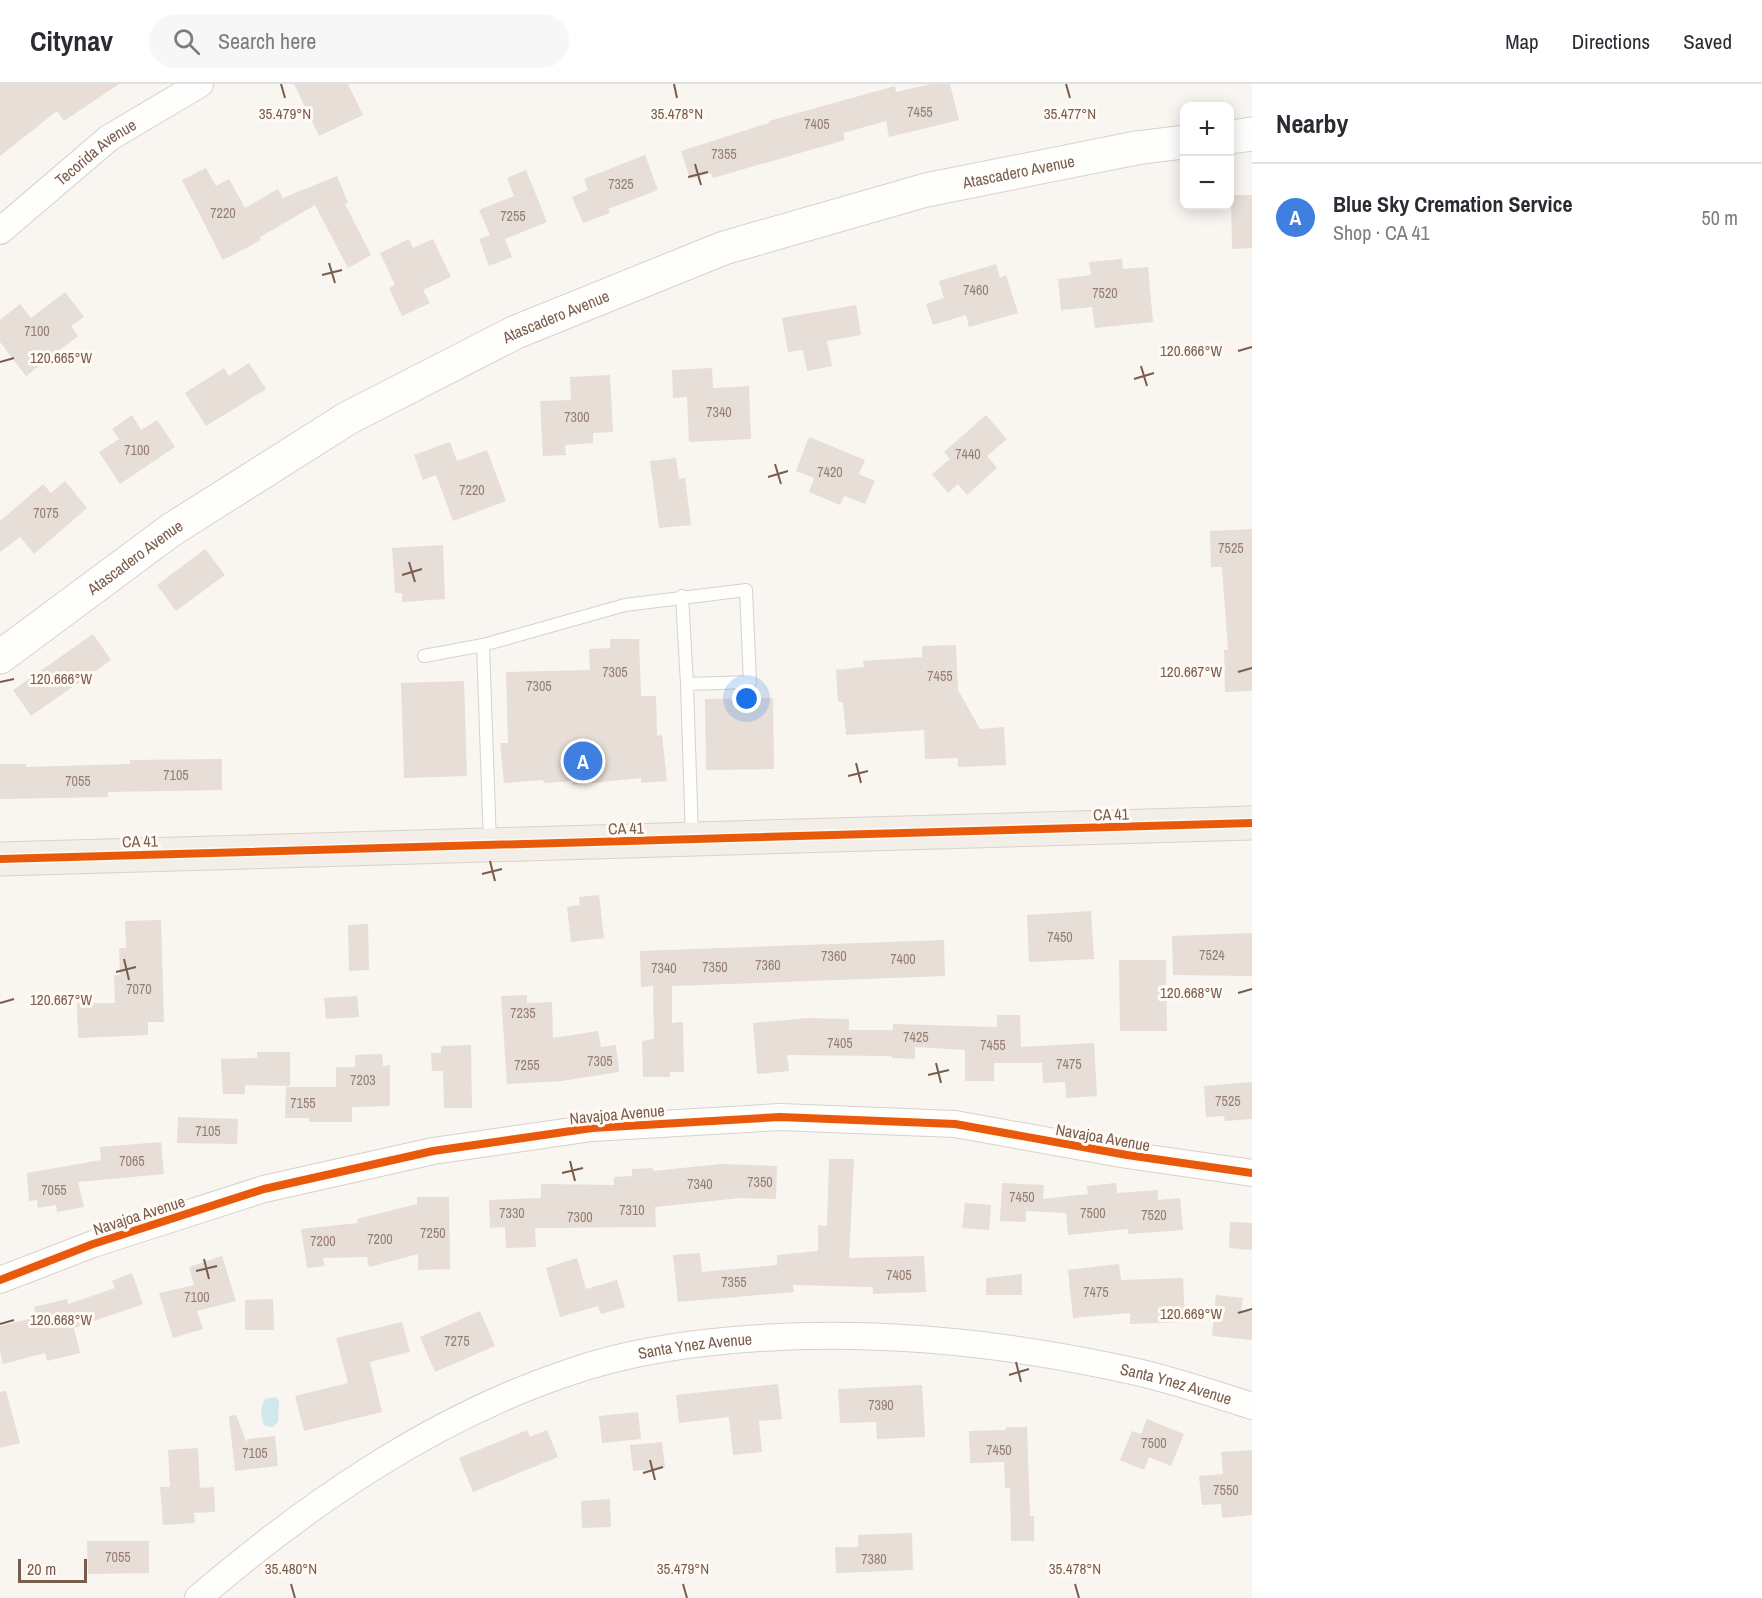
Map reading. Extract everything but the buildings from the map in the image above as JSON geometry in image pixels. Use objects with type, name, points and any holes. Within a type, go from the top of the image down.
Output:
[{"type":"main road","points":[[1234,136],[1252,134]]},
{"type":"main road","name":"Atascadero Avenue","points":[[0,657],[171,530],[328,431],[516,332],[724,248],[915,193],[1136,148],[1180,143]]},
{"type":"main road","name":"CA 41","points":[[0,859],[1252,823]]},
{"type":"street","name":"Tecorida Avenue","points":[[0,231],[109,138],[200,84]]},
{"type":"street","name":"Navajoa Avenue","points":[[0,1280],[93,1244],[264,1190],[433,1151],[592,1128],[780,1117],[955,1124],[1126,1155],[1252,1173]]},
{"type":"street","name":"Santa Ynez Avenue","points":[[198,1598],[236,1566],[339,1489],[457,1419],[571,1371],[702,1342],[811,1335],[920,1337],[1030,1352],[1137,1372],[1252,1406]]},
{"type":"lane","points":[[424,656],[483,645],[625,605],[682,596],[746,590],[750,682],[687,684]]},
{"type":"lane","points":[[682,596],[692,839]]},
{"type":"lane","points":[[483,645],[490,845]]},
{"type":"water","points":[[275,1397],[279,1401],[278,1422],[272,1427],[265,1426],[261,1416],[263,1402],[265,1399]]},
{"type":"cycle path","points":[[0,859],[1252,823]]},
{"type":"cycle path","points":[[0,1280],[93,1244],[264,1189],[433,1151],[592,1128],[780,1117],[955,1124],[1127,1155],[1252,1173]]},
{"type":"place","name":"Blue Sky Cremation Service","points":[[583,761]]}]
